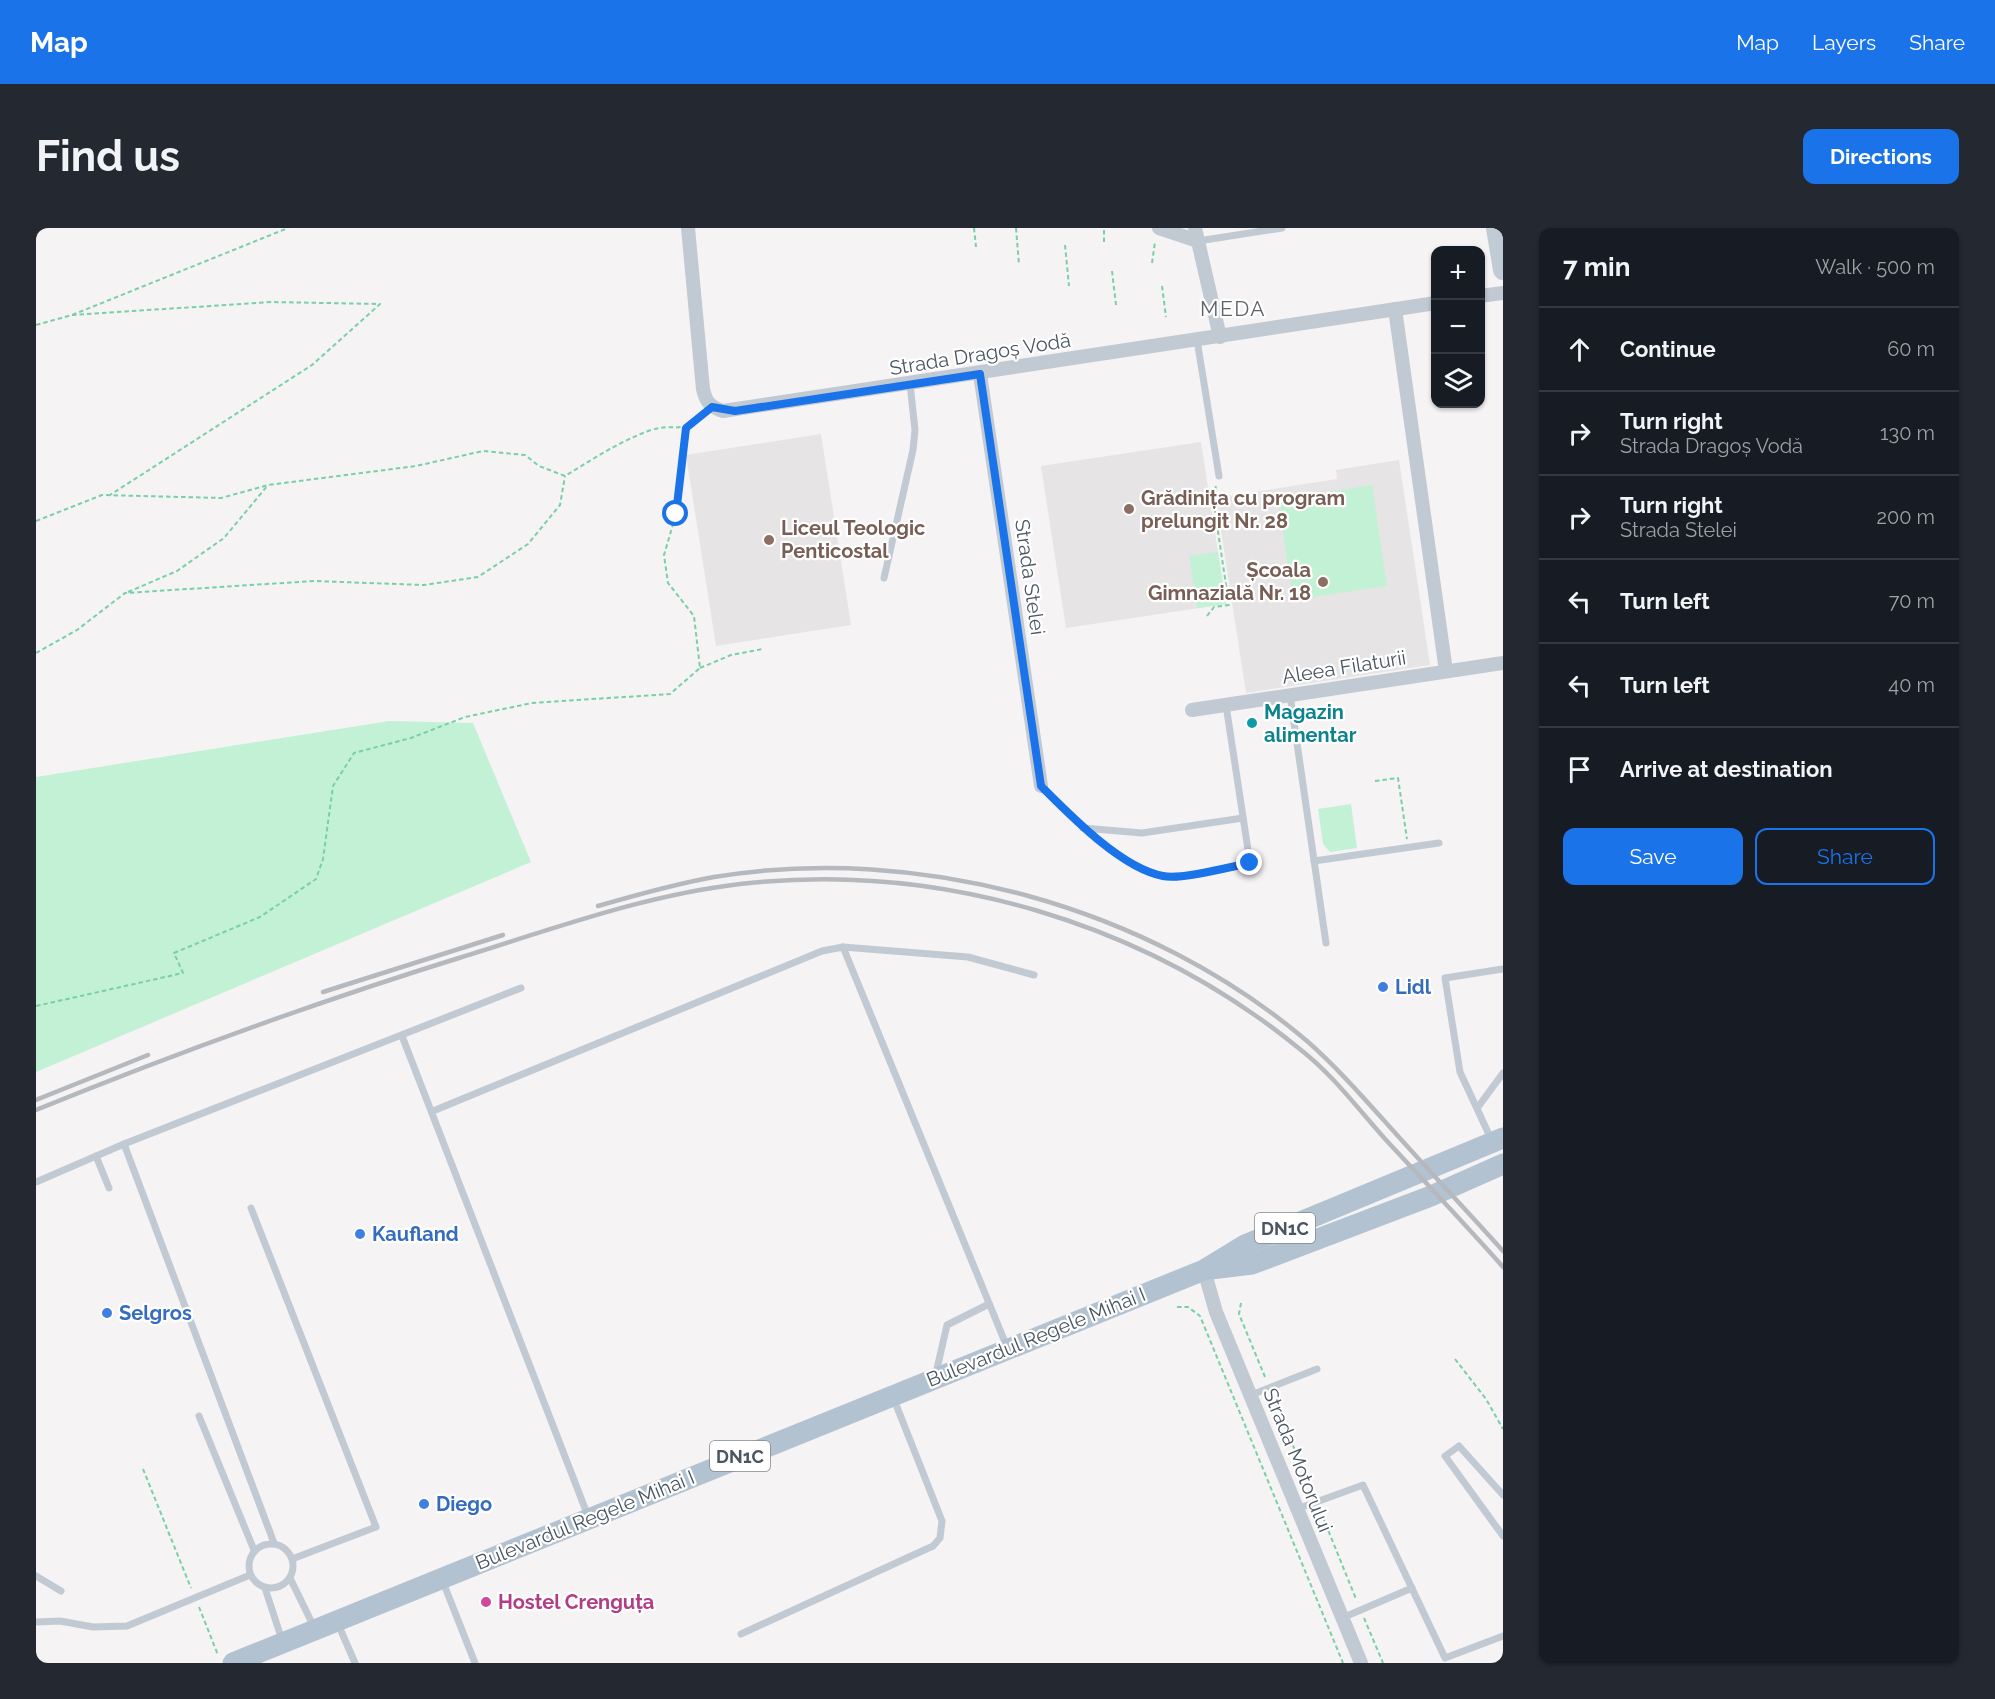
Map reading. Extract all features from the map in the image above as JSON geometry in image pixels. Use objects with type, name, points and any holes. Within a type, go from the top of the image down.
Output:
[{"type":"main road","points":[[1496,228],[1503,270]]},
{"type":"main road","name":"Bulevardul Regele Mihai I","points":[[226,1660],[283,1643],[1204,1270],[1245,1245],[1498,1141]]},
{"type":"main road","name":"Bulevardul Regele Mihai I","points":[[1204,1270],[1252,1264],[1431,1196],[1503,1164]]},
{"type":"street","points":[[688,228],[703,389],[705,400],[712,407]]},
{"type":"street","points":[[1160,228],[1197,235],[1220,336]]},
{"type":"street","points":[[1485,295],[1503,293]]},
{"type":"street","name":"Strada Dragoș Vodă","points":[[712,407],[735,411],[1431,304]]},
{"type":"street","points":[[1395,309],[1446,671]]},
{"type":"street","name":"Strada Stelei","points":[[980,374],[1041,786]]},
{"type":"street","name":"Aleea Filaturii","points":[[1192,710],[1503,663]]},
{"type":"street","name":"Strada Motorului","points":[[1204,1270],[1216,1312],[1361,1663]]},
{"type":"lane","points":[[1197,235],[1282,228]]},
{"type":"lane","points":[[1197,340],[1219,476]]},
{"type":"lane","points":[[884,578],[913,450],[915,430],[910,384]]},
{"type":"lane","points":[[1290,695],[1326,943]]},
{"type":"lane","points":[[1041,786],[1083,828],[1135,864],[1163,876],[1179,876],[1250,863],[1226,705]]},
{"type":"lane","points":[[1083,828],[1142,833],[1243,818]]},
{"type":"lane","points":[[1314,861],[1439,843]]},
{"type":"lane","points":[[843,947],[1007,1348]]},
{"type":"lane","points":[[433,1111],[822,951],[843,947],[968,957],[1034,975]]},
{"type":"lane","points":[[1498,1141],[1460,1072],[1445,978],[1503,969]]},
{"type":"lane","points":[[36,1182],[124,1144],[521,988]]},
{"type":"lane","points":[[402,1036],[433,1111],[588,1518]]},
{"type":"lane","points":[[1478,1107],[1503,1073]]},
{"type":"lane","points":[[124,1144],[274,1543]]},
{"type":"lane","points":[[96,1156],[109,1188]]},
{"type":"lane","points":[[251,1208],[376,1527],[292,1559]]},
{"type":"lane","points":[[935,1378],[947,1325],[989,1304]]},
{"type":"lane","points":[[1251,1395],[1317,1369]]},
{"type":"lane","points":[[741,1634],[933,1546],[940,1538],[942,1521],[892,1395]]},
{"type":"lane","points":[[199,1416],[254,1550]]},
{"type":"lane","points":[[1503,1495],[1459,1446],[1445,1456],[1503,1536]]},
{"type":"lane","points":[[1298,1509],[1363,1485],[1445,1658],[1503,1636]]},
{"type":"lane","points":[[274,1543],[284,1547],[294,1567],[290,1578],[275,1588],[265,1588],[256,1583],[250,1575],[248,1562],[254,1550],[263,1544],[274,1543]]},
{"type":"lane","points":[[36,1622],[60,1622],[93,1627],[128,1626],[250,1575]]},
{"type":"lane","points":[[36,1576],[61,1591]]},
{"type":"lane","points":[[290,1578],[315,1630]]},
{"type":"lane","points":[[441,1578],[475,1663]]},
{"type":"lane","points":[[265,1588],[283,1643]]},
{"type":"lane","points":[[1342,1618],[1412,1588]]},
{"type":"lane","points":[[337,1621],[355,1663]]},
{"type":"path","points":[[36,326],[72,315],[288,228]]},
{"type":"path","points":[[974,228],[976,247]]},
{"type":"path","points":[[1016,228],[1019,265]]},
{"type":"path","points":[[1104,228],[1104,242]]},
{"type":"path","points":[[1152,262],[1151,255],[1160,228]]},
{"type":"path","points":[[1065,245],[1069,286]]},
{"type":"path","points":[[1112,271],[1116,305]]},
{"type":"path","points":[[1162,286],[1166,317]]},
{"type":"path","points":[[72,315],[272,302],[380,304],[312,365],[110,495]]},
{"type":"path","points":[[125,593],[314,581],[423,585],[478,577],[528,544],[560,505],[565,476],[621,442],[654,429],[686,428],[712,407]]},
{"type":"path","points":[[686,428],[676,514],[664,555],[668,583],[694,616],[700,668]]},
{"type":"path","points":[[36,521],[102,495],[221,498],[268,484],[416,466],[483,451],[525,455],[539,466],[565,476]]},
{"type":"path","points":[[1207,616],[1214,607],[1229,605],[1213,498],[1219,476]]},
{"type":"path","points":[[36,653],[77,630],[125,593],[177,570],[224,538],[268,484]]},
{"type":"path","points":[[36,1006],[183,974],[174,954],[260,917],[316,879],[323,859],[333,786],[354,753],[411,738],[465,717],[532,703],[670,694],[700,668],[732,655],[763,650]]},
{"type":"path","points":[[1375,781],[1398,777],[1409,848]]},
{"type":"path","points":[[1241,1303],[1239,1314],[1383,1663]]},
{"type":"path","points":[[1177,1307],[1188,1307],[1200,1316],[1342,1663]]},
{"type":"path","points":[[1455,1359],[1486,1399],[1503,1429]]},
{"type":"path","points":[[144,1469],[196,1599],[226,1660]]},
{"type":"shaded area","name":"Liceul Teologic Penticostal","points":[[821,434],[851,625],[716,646],[686,455]]},
{"type":"shaded area","name":"Grădinița cu program prelungit Nr. 28","points":[[1201,442],[1226,604],[1066,628],[1041,466]]},
{"type":"shaded area","name":"Școala Gimnazială Nr. 18","points":[[1399,460],[1430,665],[1246,693],[1216,498],[1337,479],[1336,470]]},
{"type":"green space","points":[[1372,485],[1387,586],[1293,600],[1278,500]]},
{"type":"green space","points":[[1218,552],[1226,604],[1197,608],[1189,556]]},
{"type":"green space","points":[[389,721],[473,723],[531,862],[36,1072],[36,777]]},
{"type":"green space","points":[[1351,804],[1357,848],[1330,852],[1323,844],[1318,809]]},
{"type":"railway","points":[[598,906],[670,886],[714,877],[792,869],[871,869],[950,879],[1028,896],[1104,921],[1177,954],[1245,994],[1307,1041],[1353,1086],[1503,1251]]},
{"type":"railway","points":[[36,1110],[141,1068],[300,1010],[600,914],[669,896],[740,884],[815,879],[890,882],[965,893],[1037,911],[1108,936],[1176,967],[1241,1005],[1301,1050],[1324,1071],[1503,1267]]},
{"type":"railway","points":[[323,992],[503,935]]},
{"type":"railway","points":[[36,1100],[148,1055]]},
{"type":"place","name":"Grădinița cu program prelungit Nr. 28","points":[[1129,509]]},
{"type":"place","name":"Liceul Teologic Penticostal","points":[[769,540]]},
{"type":"place","name":"Școala Gimnazială Nr. 18","points":[[1323,582]]},
{"type":"place","name":"Magazin alimentar","points":[[1252,723]]},
{"type":"place","name":"Lidl","points":[[1383,987]]},
{"type":"place","name":"Kaufland","points":[[360,1234]]},
{"type":"place","name":"Selgros","points":[[107,1313]]},
{"type":"place","name":"Diego","points":[[424,1504]]},
{"type":"place","name":"Hostel Crenguța","points":[[486,1602]]},
{"type":"district","name":"MEDA","points":[[1233,308]]},
{"type":"route","points":[[676,514],[686,428],[712,407],[723,411],[735,411],[980,374],[1041,786],[1088,833],[1135,864],[1163,876],[1179,876],[1250,863]]}]
